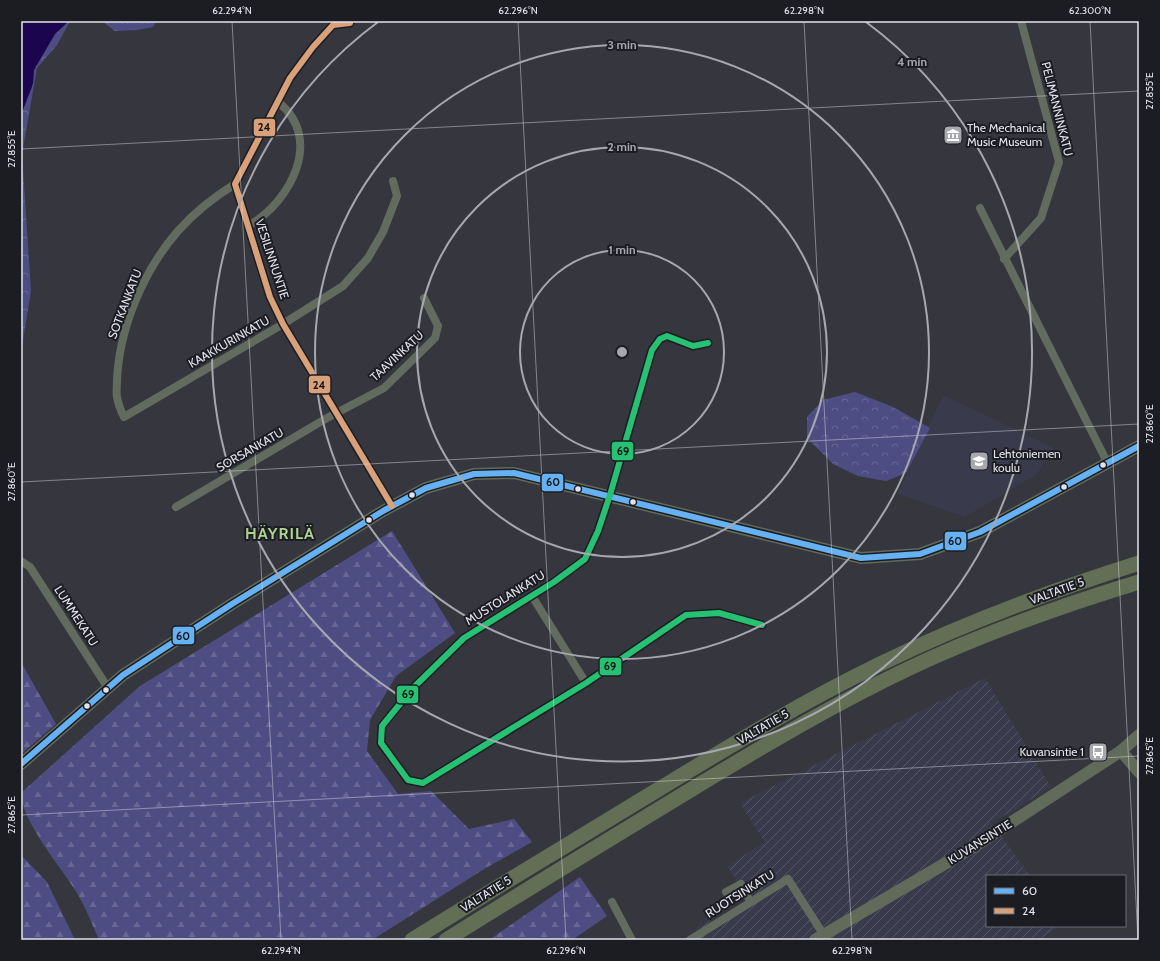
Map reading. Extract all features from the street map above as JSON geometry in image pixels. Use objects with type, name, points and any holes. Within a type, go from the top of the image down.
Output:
[{"type":"highway","name":"VALTATIE 5","points":[[412,940],[736,742],[824,692],[879,664],[989,616],[1041,596],[1139,563]]},
{"type":"highway","name":"VALTATIE 5","points":[[446,940],[762,747],[851,698],[936,656],[1083,600],[1139,582]]},
{"type":"street","name":"PELIMANNINKATU","points":[[1004,259],[1041,218],[1059,162],[1022,21]]},
{"type":"street","points":[[234,184],[290,78],[312,47],[333,25],[350,23]]},
{"type":"street","points":[[248,226],[263,218],[283,197],[298,163],[300,146],[297,125],[289,110],[278,102]]},
{"type":"street","name":"KAAKKURINKATU","points":[[124,417],[283,324],[343,286],[368,258],[383,232],[393,208],[396,196],[394,181]]},
{"type":"street","name":"VESILINNUNTIE","points":[[234,184],[270,297],[283,324],[392,506]]},
{"type":"street","name":"SOTKANKATU","points":[[124,417],[117,397],[118,367],[123,338],[146,279],[160,254],[178,231],[200,210],[234,184]]},
{"type":"street","points":[[980,208],[1106,462]]},
{"type":"street","name":"TAAVINKATU","points":[[336,413],[384,388],[435,338],[438,326],[424,298]]},
{"type":"street","name":"MUSTOLANKATU","points":[[708,343],[693,346],[679,342],[667,336],[660,339],[652,350],[610,495],[598,531],[585,559],[532,596],[459,642],[413,688],[382,726],[381,743],[408,780],[423,783],[586,683],[686,615],[719,613],[762,625]]},
{"type":"street","name":"SORSANKATU","points":[[176,507],[336,413]]},
{"type":"street","points":[[21,764],[123,675],[232,604],[392,506],[426,488],[474,474],[514,473],[610,495],[861,558],[920,554],[980,532],[1106,462],[1139,446]]},
{"type":"street","name":"LUMMEKATU","points":[[21,561],[30,567],[37,577],[108,688]]},
{"type":"street","points":[[532,596],[586,683]]},
{"type":"street","name":"KUVANSINTIE","points":[[822,938],[975,846],[1121,751],[1139,735]]},
{"type":"street","points":[[1121,751],[1139,772]]},
{"type":"street","name":"RUOTSINKATU","points":[[690,940],[750,901],[788,879],[822,938]]},
{"type":"street","points":[[726,892],[741,884],[750,901]]},
{"type":"street","points":[[612,902],[632,940]]},
{"type":"shaded area","points":[[21,21],[69,21],[55,34],[34,70],[33,84],[21,115]]},
{"type":"shaded area","name":"Lehtoniemen koulu","points":[[943,395],[1054,448],[1037,474],[965,517],[898,494]]},
{"type":"shaded area","points":[[985,678],[1051,787],[992,823],[1029,875],[986,875],[986,927],[1058,927],[1040,940],[703,940],[695,928],[750,901],[727,866],[765,842],[740,803]]},
{"type":"green space","points":[[21,21],[70,21],[57,45],[37,68],[22,154],[31,291],[21,352]]},
{"type":"green space","points":[[102,21],[156,21],[153,27],[137,30],[115,31]]},
{"type":"green space","points":[[855,392],[893,407],[930,428],[906,473],[886,481],[858,476],[833,464],[807,438],[807,417],[823,400]]},
{"type":"green space","points":[[392,531],[455,633],[396,676],[370,720],[367,751],[398,794],[431,791],[469,829],[514,819],[532,842],[484,869],[372,940],[99,940],[79,896],[42,843],[27,816],[21,793],[140,686]]},
{"type":"green space","points":[[21,662],[56,724],[21,754]]},
{"type":"green space","points":[[21,855],[47,882],[75,940],[21,940]]},
{"type":"green space","points":[[580,877],[607,916],[572,940],[489,940]]},
{"type":"transit line","name":"24","points":[[350,23],[333,25],[313,47],[290,78],[235,184],[270,297],[283,324],[392,506]]},
{"type":"transit line","name":"69","points":[[708,343],[693,346],[667,336],[660,339],[652,350],[610,495],[598,531],[585,559],[554,582],[464,638],[413,688],[382,726],[381,743],[408,780],[423,783],[586,683],[686,615],[719,613],[762,625]]},
{"type":"transit line","name":"60","points":[[21,764],[123,675],[232,604],[383,511],[426,488],[474,474],[514,473],[861,558],[920,554],[980,532],[1139,446]]},
{"type":"place","name":"The Mechanical Music Museum","points":[[953,135]]},
{"type":"place","name":"Lehtoniemen koulu","points":[[979,461]]},
{"type":"place","name":"Kuvansintie 1","points":[[1098,752]]},
{"type":"district","name":"HÄYRILÄ","points":[[280,533]]}]
